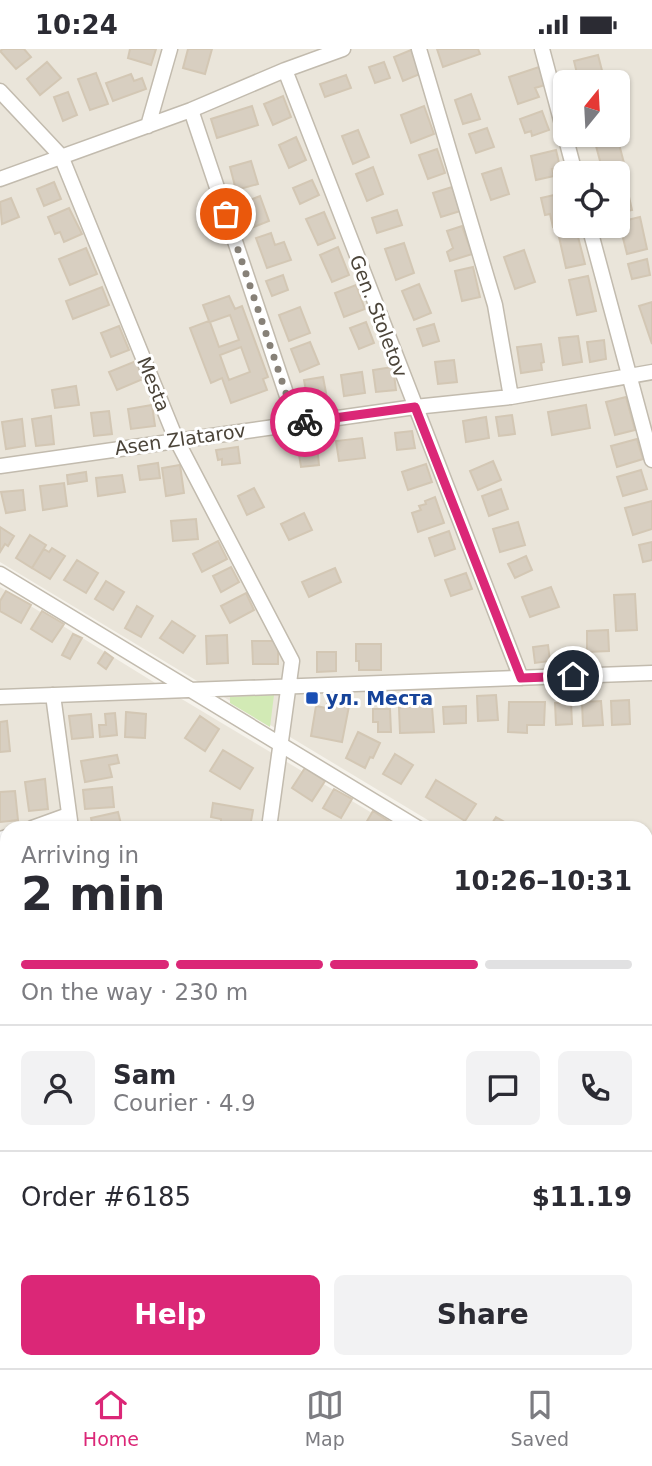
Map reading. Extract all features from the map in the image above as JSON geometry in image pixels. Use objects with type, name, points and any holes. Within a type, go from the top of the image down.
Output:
[{"type":"street","points":[[148,126],[170,49]]},
{"type":"street","points":[[0,179],[191,110],[285,70],[343,49]]},
{"type":"street","points":[[419,49],[495,305],[511,397]]},
{"type":"street","points":[[542,49],[572,161]]},
{"type":"street","name":"Gen. Stoletov","points":[[285,70],[521,678]]},
{"type":"street","name":"Mesta","points":[[0,91],[61,156],[176,439],[292,661],[270,821]]},
{"type":"street","points":[[191,110],[296,423]]},
{"type":"street","points":[[592,238],[652,460]]},
{"type":"street","name":"Asen Zlatarov","points":[[0,466],[176,439],[511,397],[652,372]]},
{"type":"street","points":[[0,574],[406,821]]},
{"type":"street","points":[[0,697],[652,673]]},
{"type":"street","points":[[53,695],[69,821]]},
{"type":"shaded area","points":[[0,49],[652,49],[652,821],[429,821],[0,562]]},
{"type":"shaded area","points":[[0,587],[385,821],[0,821]]},
{"type":"green space","points":[[274,695],[270,727],[230,703],[230,697]]},
{"type":"building","points":[[24,49],[31,57],[16,69],[0,51]]},
{"type":"building","points":[[130,49],[156,49],[151,65],[128,58]]},
{"type":"building","points":[[188,49],[212,49],[205,74],[183,68]]},
{"type":"building","points":[[437,49],[478,49],[480,54],[443,67]]},
{"type":"building","points":[[411,50],[420,74],[403,81],[394,57]]},
{"type":"building","points":[[598,55],[602,70],[576,70],[574,61]]},
{"type":"building","points":[[47,62],[61,78],[40,95],[27,79]]},
{"type":"building","points":[[384,62],[390,78],[375,83],[369,67]]},
{"type":"building","points":[[539,67],[545,85],[535,88],[539,97],[518,104],[509,77]]},
{"type":"building","points":[[96,73],[108,104],[90,110],[78,79]]},
{"type":"building","points":[[131,74],[134,81],[142,78],[146,89],[113,101],[106,83]]},
{"type":"building","points":[[346,75],[351,88],[325,97],[320,84]]},
{"type":"building","points":[[68,92],[77,115],[63,121],[54,97]]},
{"type":"building","points":[[471,94],[480,119],[463,124],[455,100]]},
{"type":"building","points":[[283,96],[291,117],[273,125],[264,104]]},
{"type":"building","points":[[252,106],[258,125],[217,138],[211,119]]},
{"type":"building","points":[[424,106],[434,134],[411,143],[401,115]]},
{"type":"building","points":[[542,111],[549,130],[532,136],[531,131],[525,133],[520,119]]},
{"type":"building","points":[[487,128],[494,147],[476,153],[469,134]]},
{"type":"building","points":[[358,130],[369,157],[353,164],[342,136]]},
{"type":"building","points":[[296,137],[306,160],[289,168],[279,145]]},
{"type":"building","points":[[596,147],[620,147],[623,161],[600,161]]},
{"type":"building","points":[[437,149],[445,173],[428,179],[419,155]]},
{"type":"building","points":[[556,150],[559,161],[553,161],[553,176],[536,180],[531,156]]},
{"type":"building","points":[[251,161],[258,184],[236,190],[230,167]]},
{"type":"building","points":[[373,167],[383,194],[367,201],[356,174]]},
{"type":"building","points":[[501,168],[509,194],[491,200],[482,174]]},
{"type":"building","points":[[312,180],[319,195],[300,204],[293,188]]},
{"type":"building","points":[[54,182],[61,199],[44,206],[37,189]]},
{"type":"building","points":[[452,187],[460,211],[441,217],[433,193]]},
{"type":"building","points":[[553,195],[553,227],[550,214],[545,215],[541,198]]},
{"type":"building","points":[[260,196],[269,221],[251,228],[242,203]]},
{"type":"building","points":[[11,198],[19,217],[2,224],[0,202]]},
{"type":"building","points":[[69,208],[82,234],[64,242],[60,232],[55,234],[48,217]]},
{"type":"building","points":[[397,210],[402,225],[377,233],[372,218]]},
{"type":"building","points":[[324,212],[335,238],[318,245],[306,219]]},
{"type":"building","points":[[640,217],[647,249],[627,254],[623,238],[630,238],[630,219]]},
{"type":"building","points":[[462,226],[472,254],[450,261],[447,252],[453,248],[447,231]]},
{"type":"building","points":[[271,233],[275,245],[284,242],[291,260],[267,268],[256,238]]},
{"type":"building","points":[[559,238],[578,238],[585,264],[566,268]]},
{"type":"building","points":[[404,243],[414,273],[396,280],[385,249]]},
{"type":"building","points":[[338,247],[349,275],[332,282],[320,255]]},
{"type":"building","points":[[86,248],[97,274],[70,285],[59,259]]},
{"type":"building","points":[[524,250],[535,282],[515,289],[504,257]]},
{"type":"building","points":[[647,259],[650,275],[632,279],[628,264]]},
{"type":"building","points":[[473,267],[480,297],[462,301],[455,271]]},
{"type":"building","points":[[283,275],[288,290],[272,296],[266,281]]},
{"type":"building","points":[[588,276],[596,311],[577,315],[569,280]]},
{"type":"building","points":[[419,284],[431,313],[414,320],[402,291]]},
{"type":"building","points":[[356,285],[365,309],[344,317],[335,293]]},
{"type":"building","points":[[102,287],[109,305],[73,319],[66,301]]},
{"type":"building","points":[[229,296],[235,309],[242,306],[268,377],[263,379],[267,390],[231,403],[222,378],[211,383],[190,328],[209,321],[203,305]],"holes":[[[230,315],[239,340],[219,347],[210,322]],[[241,347],[250,372],[229,380],[220,355]]]},
{"type":"building","points":[[652,302],[652,344],[639,306]]},
{"type":"building","points":[[300,307],[310,333],[289,341],[279,315]]},
{"type":"building","points":[[366,322],[374,343],[359,349],[350,328]]},
{"type":"building","points":[[434,324],[439,341],[423,346],[417,329]]},
{"type":"building","points":[[119,326],[129,350],[111,357],[101,333]]},
{"type":"building","points":[[578,336],[582,362],[563,365],[559,338]]},
{"type":"building","points":[[604,340],[606,359],[590,362],[587,342]]},
{"type":"building","points":[[310,342],[319,364],[300,372],[291,349]]},
{"type":"building","points":[[541,344],[544,362],[541,363],[542,370],[521,373],[517,347]]},
{"type":"building","points":[[454,360],[457,382],[438,384],[435,362]]},
{"type":"building","points":[[136,361],[143,379],[117,390],[109,372]]},
{"type":"building","points":[[393,367],[396,390],[376,392],[373,370]]},
{"type":"building","points":[[362,372],[365,393],[344,396],[341,375]]},
{"type":"building","points":[[323,377],[327,398],[308,402],[304,380]]},
{"type":"building","points":[[76,386],[79,405],[55,408],[52,390]]},
{"type":"building","points":[[626,397],[635,430],[615,435],[606,402]]},
{"type":"building","points":[[152,405],[155,426],[131,429],[128,409]]},
{"type":"building","points":[[586,405],[590,428],[552,435],[548,412]]},
{"type":"building","points":[[109,411],[112,434],[94,436],[91,413]]},
{"type":"building","points":[[512,415],[515,434],[499,436],[496,417]]},
{"type":"building","points":[[51,416],[54,444],[36,446],[32,419]]},
{"type":"building","points":[[486,417],[489,438],[466,442],[463,421]]},
{"type":"building","points":[[22,419],[25,446],[6,449],[2,422]]},
{"type":"building","points":[[412,431],[415,448],[397,450],[395,433]]},
{"type":"building","points":[[362,438],[365,458],[339,461],[336,441]]},
{"type":"building","points":[[637,439],[643,459],[617,467],[611,446]]},
{"type":"building","points":[[317,445],[319,465],[301,467],[298,448]]},
{"type":"building","points":[[238,447],[240,463],[222,465],[222,459],[218,460],[216,450]]},
{"type":"building","points":[[493,461],[501,480],[478,490],[470,471]]},
{"type":"building","points":[[158,463],[160,478],[140,480],[138,466]]},
{"type":"building","points":[[426,464],[432,482],[408,490],[402,472]]},
{"type":"building","points":[[180,465],[184,493],[166,496],[162,468]]},
{"type":"building","points":[[641,470],[647,489],[623,496],[617,477]]},
{"type":"building","points":[[86,472],[87,481],[68,484],[67,475]]},
{"type":"building","points":[[122,475],[125,492],[98,496],[96,478]]},
{"type":"building","points":[[64,483],[67,506],[43,510],[40,486]]},
{"type":"building","points":[[254,488],[264,507],[247,515],[238,496]]},
{"type":"building","points":[[501,489],[508,509],[489,516],[482,496]]},
{"type":"building","points":[[23,490],[25,510],[6,513],[1,492]]},
{"type":"building","points":[[435,497],[444,523],[418,532],[412,513],[421,510],[419,506]]},
{"type":"building","points":[[652,501],[652,529],[633,535],[625,508]]},
{"type":"building","points":[[304,513],[312,530],[289,540],[281,524]]},
{"type":"building","points":[[196,519],[198,539],[173,541],[171,521]]},
{"type":"building","points":[[518,522],[525,545],[500,552],[493,529]]},
{"type":"building","points":[[0,527],[14,536],[0,552]]},
{"type":"building","points":[[449,531],[455,549],[435,556],[429,538]]},
{"type":"building","points":[[30,535],[46,545],[32,568],[16,558]]},
{"type":"building","points":[[218,541],[227,559],[202,572],[193,554]]},
{"type":"building","points":[[652,542],[652,560],[643,562],[639,545]]},
{"type":"building","points":[[52,548],[65,556],[50,579],[32,568],[44,549],[49,552]]},
{"type":"building","points":[[526,556],[532,570],[515,578],[508,564]]},
{"type":"building","points":[[77,560],[98,573],[86,593],[64,580]]},
{"type":"building","points":[[231,567],[239,582],[221,592],[213,576]]},
{"type":"building","points":[[335,568],[341,582],[309,597],[302,582]]},
{"type":"building","points":[[466,573],[472,589],[451,596],[445,580]]},
{"type":"building","points":[[106,581],[124,592],[113,610],[95,599]]},
{"type":"building","points":[[551,587],[559,607],[530,617],[522,597]]},
{"type":"building","points":[[6,591],[31,605],[21,623],[0,611],[0,601]]},
{"type":"building","points":[[246,593],[254,610],[230,623],[221,606]]},
{"type":"building","points":[[635,594],[637,630],[616,631],[614,595]]},
{"type":"building","points":[[137,606],[153,616],[141,637],[125,628]]},
{"type":"building","points":[[42,611],[64,624],[52,642],[31,629]]},
{"type":"building","points":[[172,621],[195,636],[183,653],[160,638]]},
{"type":"building","points":[[608,630],[609,651],[587,652],[587,631]]},
{"type":"building","points":[[73,634],[82,638],[70,659],[62,655]]},
{"type":"building","points":[[227,635],[228,663],[207,664],[206,636]]},
{"type":"building","points":[[252,641],[278,641],[278,664],[253,664]]},
{"type":"building","points":[[356,644],[381,644],[381,670],[359,670]]},
{"type":"building","points":[[548,645],[550,661],[535,663],[533,647]]},
{"type":"building","points":[[105,652],[113,658],[106,669],[98,663]]},
{"type":"building","points":[[317,652],[336,652],[336,671],[317,672]]},
{"type":"building","points":[[496,695],[498,720],[478,721],[477,696]]},
{"type":"building","points":[[629,700],[630,724],[612,725],[611,701]]},
{"type":"building","points":[[328,701],[349,706],[342,742],[311,736],[316,706],[326,708]]},
{"type":"building","points":[[601,701],[603,725],[583,726],[582,702]]},
{"type":"building","points":[[509,702],[545,702],[544,725],[527,725],[527,733],[508,732]]},
{"type":"building","points":[[571,702],[572,724],[556,725],[555,703]]},
{"type":"building","points":[[426,703],[426,707],[432,707],[434,732],[400,733],[399,708],[409,707],[409,704]]},
{"type":"building","points":[[466,706],[466,723],[444,724],[443,707]]},
{"type":"building","points":[[373,709],[390,709],[391,732],[378,732],[378,722],[373,722]]},
{"type":"building","points":[[126,712],[146,714],[145,738],[125,737]]},
{"type":"building","points":[[115,713],[117,735],[100,737],[99,725],[106,725],[105,714]]},
{"type":"building","points":[[91,714],[93,737],[72,739],[69,716]]},
{"type":"building","points":[[200,716],[219,729],[205,751],[185,738]]},
{"type":"building","points":[[7,721],[10,751],[0,752],[0,722]]},
{"type":"building","points":[[358,732],[380,743],[365,768],[346,758]]},
{"type":"building","points":[[223,750],[253,768],[240,789],[210,771]]},
{"type":"building","points":[[395,754],[413,765],[401,784],[383,774]]},
{"type":"building","points":[[117,755],[119,763],[109,765],[112,777],[85,782],[81,761]]},
{"type":"building","points":[[305,768],[325,781],[312,801],[292,788]]},
{"type":"building","points":[[45,779],[48,809],[29,811],[25,782]]},
{"type":"building","points":[[436,780],[476,804],[465,821],[426,797]]},
{"type":"building","points":[[112,787],[114,807],[85,809],[83,790]]},
{"type":"building","points":[[334,789],[352,799],[341,818],[323,808]]},
{"type":"building","points":[[15,791],[18,820],[0,821],[0,792]]},
{"type":"building","points":[[213,803],[253,810],[251,821],[221,821],[211,817]]},
{"type":"building","points":[[373,811],[388,821],[367,821]]},
{"type":"building","points":[[118,812],[120,821],[92,821],[91,818]]},
{"type":"way so far","points":[[226,214],[296,423],[305,422]]},
{"type":"place","name":"ул. Места","points":[[312,698]]},
{"type":"route","points":[[305,422],[415,407],[521,678],[573,676]]}]
